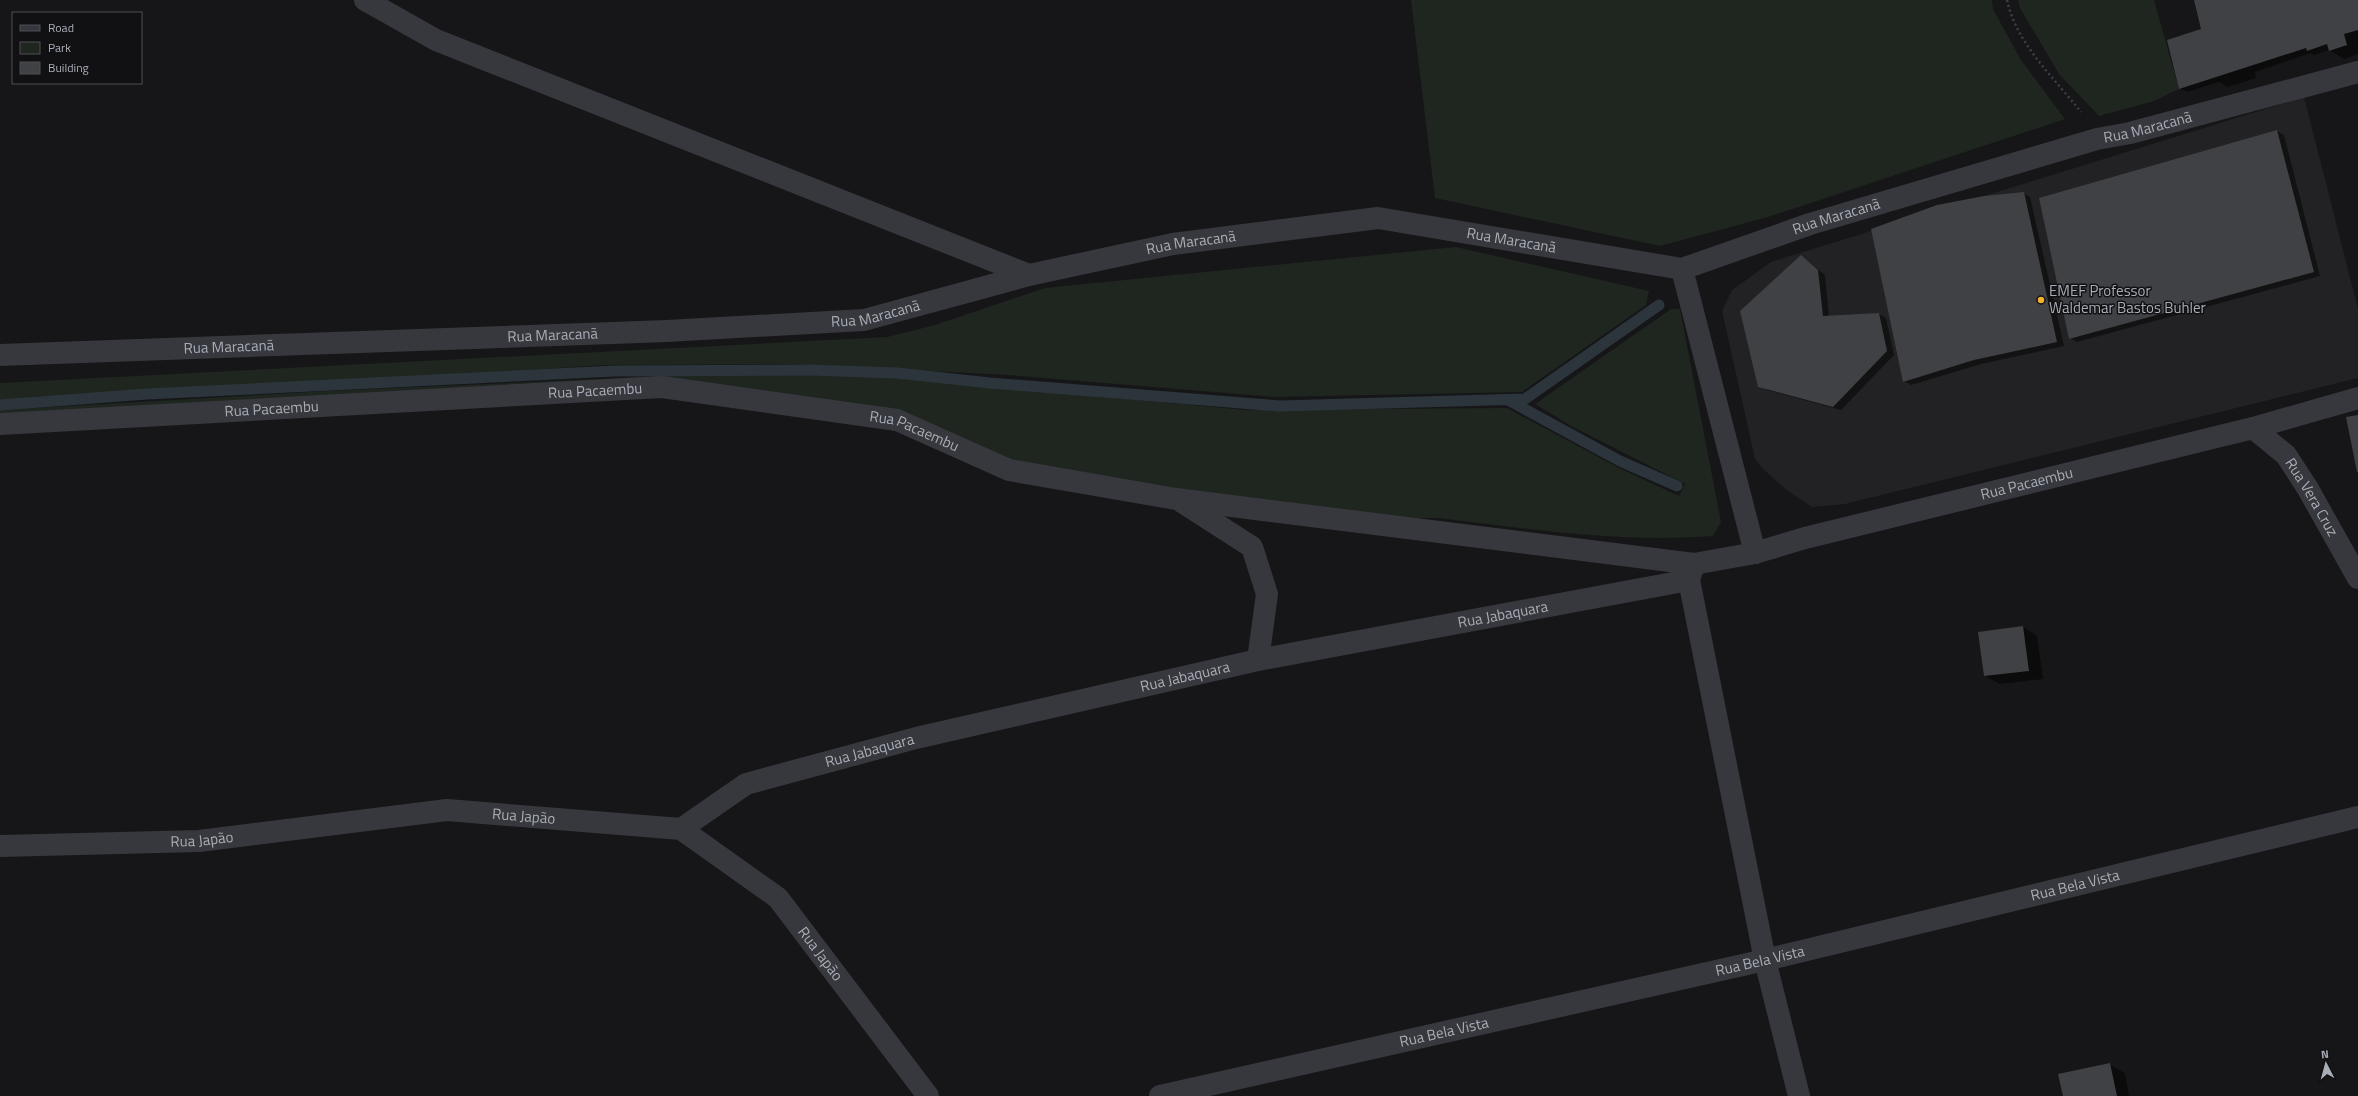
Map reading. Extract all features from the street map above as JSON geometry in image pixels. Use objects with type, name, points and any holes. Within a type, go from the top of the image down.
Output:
[{"type":"street","points":[[365,0],[436,40],[1029,275]]},
{"type":"street","name":"Rua Maracanã","points":[[0,355],[666,331],[864,320],[1029,275],[1172,244],[1378,218],[1682,269],[1810,224],[2102,138],[2137,131],[2358,72]]},
{"type":"street","points":[[1682,269],[1755,553]]},
{"type":"street","name":"Rua Pacaembu","points":[[0,424],[662,387],[896,420],[1009,470],[1176,499],[1692,572],[1804,538],[2252,428],[2358,398]]},
{"type":"street","name":"Rua Vera Cruz","points":[[2252,428],[2286,455],[2308,488],[2358,578]]},
{"type":"street","points":[[1176,499],[1252,547],[1267,594],[1258,660]]},
{"type":"street","points":[[1692,572],[1765,960],[1799,1096]]},
{"type":"street","name":"Rua Jabaquara","points":[[681,829],[746,784],[916,738],[1258,660],[1692,572]]},
{"type":"street","name":"Rua Japão","points":[[0,846],[199,841],[447,810],[681,829],[778,898],[928,1096]]},
{"type":"street","name":"Rua Bela Vista","points":[[1160,1096],[1765,960],[2358,817]]},
{"type":"path","points":[[2007,0],[2010,15],[2019,33],[2102,138]]},
{"type":"shaded area","name":"EMEF Professor Waldemar Bastos Buhler","points":[[2304,97],[2358,309],[2358,378],[1845,504],[1812,507],[1788,491],[1764,470],[1755,459],[1722,311],[1732,290],[1771,262]]},
{"type":"green space","points":[[1411,0],[1992,0],[1993,9],[2021,60],[2065,119],[1768,217],[1660,246],[1435,198]]},
{"type":"green space","points":[[2018,0],[2154,0],[2179,89],[2154,101],[2099,116],[2059,74],[2020,8]]},
{"type":"green space","points":[[1456,247],[1649,291],[1646,305],[1522,392],[1274,397],[1008,375],[794,364],[604,365],[0,405],[0,383],[887,337],[935,325],[1045,288]]},
{"type":"green space","points":[[1671,309],[1680,309],[1721,522],[1713,536],[1644,538],[1576,534],[1439,518],[1412,518],[1288,506],[1013,462],[899,416],[707,387],[0,418],[0,410],[328,391],[709,374],[887,377],[1246,410],[1507,408],[1619,468],[1679,496],[1685,484],[1571,426],[1535,404]]},
{"type":"building","points":[[2194,0],[2358,0],[2358,30],[2344,34],[2347,45],[2329,51],[2327,44],[2307,51],[2306,48],[2179,89],[2167,40],[2201,29]]},
{"type":"building","points":[[2277,130],[2314,272],[2069,339],[2039,198]]},
{"type":"building","points":[[2024,192],[2057,342],[1974,360],[1903,382],[1871,229],[1937,205],[1984,196]]},
{"type":"building","points":[[1801,255],[1818,270],[1823,316],[1879,313],[1887,351],[1833,407],[1758,387],[1740,311]]},
{"type":"building","points":[[2358,415],[2358,472],[2357,472],[2346,417]]},
{"type":"building","points":[[2023,626],[2029,671],[1984,676],[1978,632]]},
{"type":"building","points":[[2110,1063],[2117,1096],[2063,1096],[2058,1074]]},
{"type":"waterway","points":[[0,405],[147,394],[615,371],[808,370],[897,373],[990,383],[1280,406],[1525,399],[1659,305]]},
{"type":"waterway","points":[[1508,400],[1620,461],[1677,486]]},
{"type":"place","name":"EMEF Professor Waldemar Bastos Buhler","points":[[2041,300]]}]
